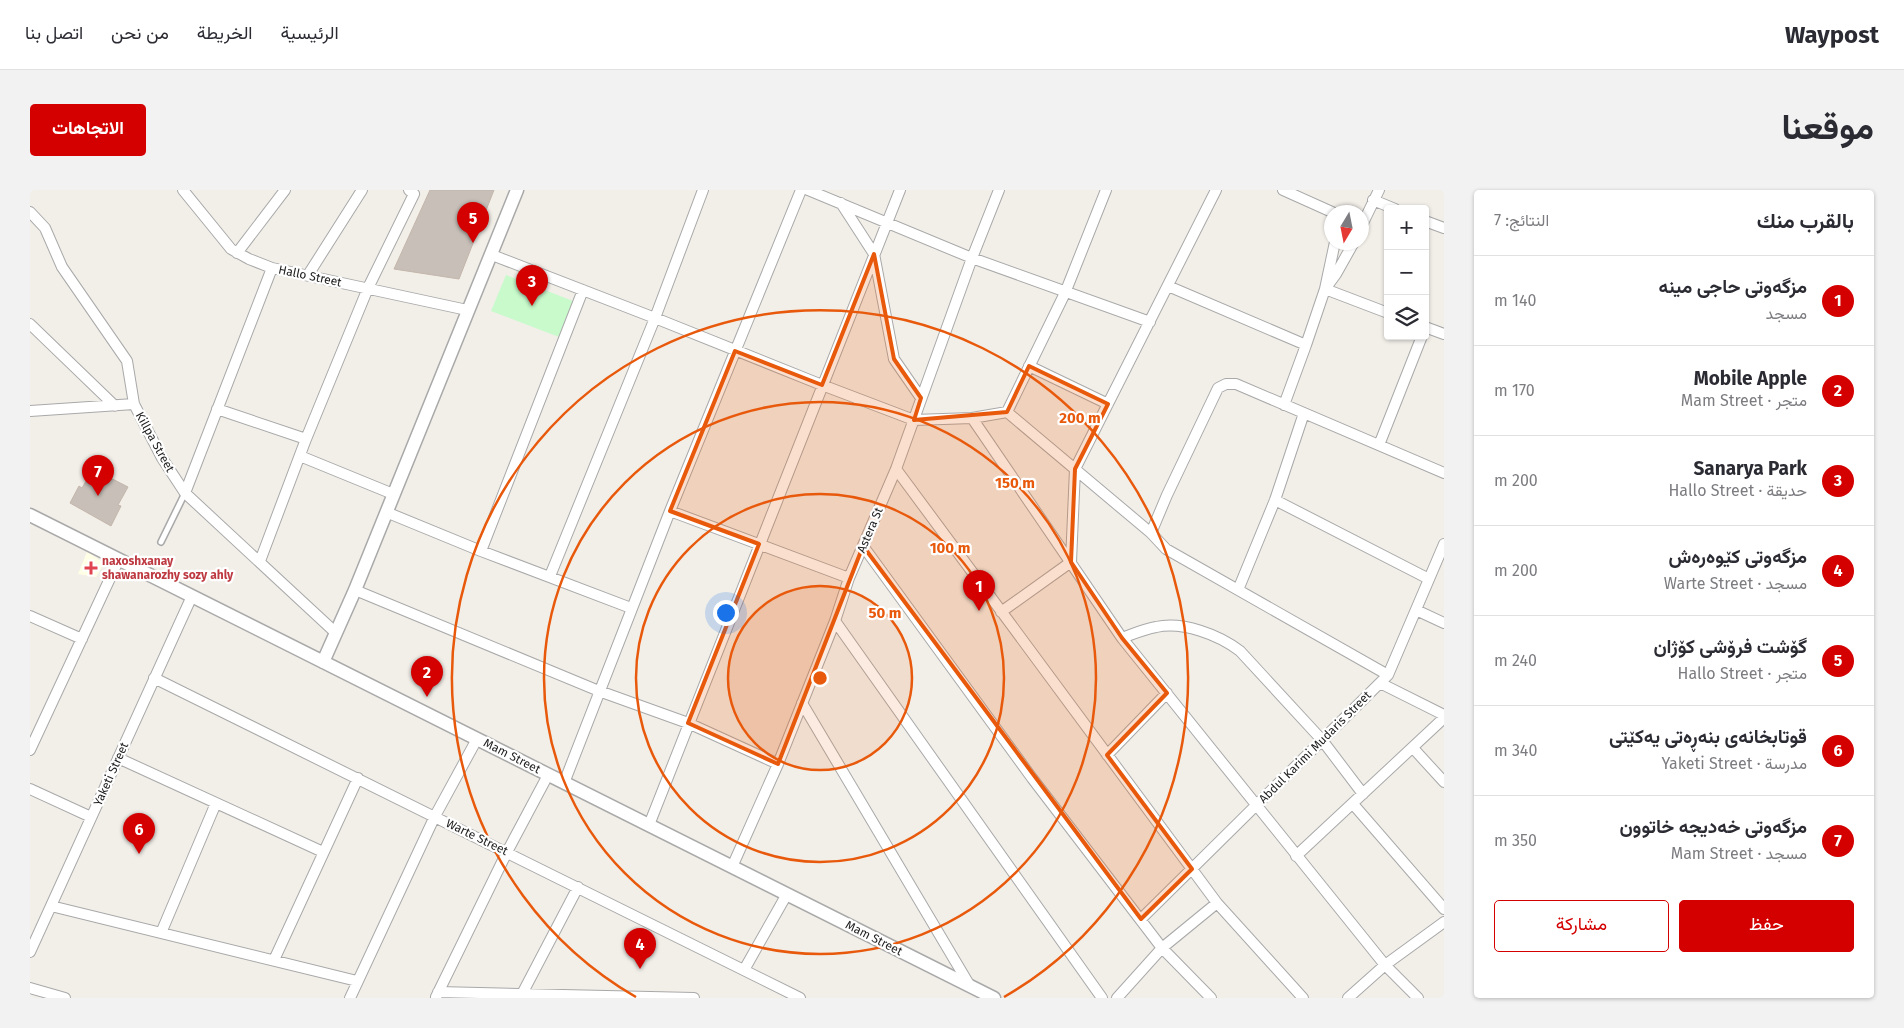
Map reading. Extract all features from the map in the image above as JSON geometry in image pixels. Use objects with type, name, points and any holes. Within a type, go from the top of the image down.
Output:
[{"type":"street","name":"Hallo Street","points":[[183,190],[231,249],[249,259],[272,268],[467,310]]},
{"type":"street","points":[[237,253],[285,190]]},
{"type":"street","points":[[308,275],[362,190]]},
{"type":"street","points":[[260,562],[306,439],[368,288],[414,194],[409,190]]},
{"type":"street","points":[[323,662],[355,590],[517,190]]},
{"type":"street","points":[[550,576],[655,318],[703,190]]},
{"type":"street","points":[[564,783],[631,608],[801,190]]},
{"type":"street","points":[[808,190],[972,258],[1150,322]]},
{"type":"street","points":[[649,825],[900,190]]},
{"type":"street","name":"Astera St","points":[[732,867],[778,764],[835,621],[849,578],[896,468],[972,258],[999,190]]},
{"type":"street","points":[[1007,412],[1065,293],[1106,190]]},
{"type":"street","points":[[1071,562],[1075,469],[1216,190]]},
{"type":"street","points":[[1283,190],[1324,208]]},
{"type":"street","points":[[1369,209],[1379,190]]},
{"type":"street","points":[[1373,200],[1386,205]]},
{"type":"street","points":[[841,203],[874,254],[894,359],[921,398]]},
{"type":"street","name":"Killpa Street","points":[[30,212],[45,228],[62,267],[126,361],[134,404],[162,458],[185,494],[336,633]]},
{"type":"street","points":[[1429,222],[1444,228]]},
{"type":"street","points":[[1284,405],[1325,289],[1333,250]]},
{"type":"street","points":[[1325,289],[1350,250]]},
{"type":"street","points":[[492,255],[655,318],[735,352],[914,420],[972,418],[1007,412],[1151,533],[1166,548],[1388,675]]},
{"type":"street","points":[[185,494],[272,268]]},
{"type":"street","points":[[1168,286],[1306,345]]},
{"type":"street","points":[[1325,289],[1384,311]]},
{"type":"street","points":[[482,551],[582,290]]},
{"type":"street","points":[[30,324],[115,406]]},
{"type":"street","points":[[1429,329],[1444,334]]},
{"type":"street","points":[[1379,445],[1420,340]]},
{"type":"street","points":[[1029,366],[1108,404]]},
{"type":"street","points":[[1151,533],[1166,495],[1218,388],[1226,384],[1236,384],[1444,473]]},
{"type":"street","points":[[30,410],[134,404]]},
{"type":"street","points":[[218,409],[306,439]]},
{"type":"street","points":[[1238,590],[1275,500],[1304,413]]},
{"type":"street","points":[[972,418],[1122,638],[1385,965],[1418,998]]},
{"type":"street","points":[[300,456],[393,494]]},
{"type":"street","points":[[896,468],[1217,903],[1302,998]]},
{"type":"street","points":[[1275,500],[1429,579]]},
{"type":"street","points":[[670,511],[849,578]]},
{"type":"street","points":[[386,512],[631,608]]},
{"type":"street","name":"Mam Street","points":[[30,515],[994,998]]},
{"type":"street","name":"Abdul Karimi Mudaris Street","points":[[1140,920],[1388,675],[1444,544]]},
{"type":"street","points":[[864,546],[1032,778],[1140,920],[1162,948],[1212,998]]},
{"type":"street","points":[[30,750],[119,559]]},
{"type":"street","points":[[1001,612],[1071,562]]},
{"type":"street","points":[[355,590],[599,691],[688,723],[778,764]]},
{"type":"street","name":"Yaketi Street","points":[[30,952],[192,596]]},
{"type":"street","points":[[1416,610],[1444,623]]},
{"type":"street","points":[[30,616],[82,639]]},
{"type":"street","points":[[835,621],[1102,998]]},
{"type":"street","points":[[1122,638],[1157,626],[1170,626],[1201,631],[1228,642],[1240,651],[1322,740],[1363,794]]},
{"type":"street","name":"Warte Street","points":[[154,678],[800,998]]},
{"type":"street","points":[[1296,856],[1444,717],[1380,683]]},
{"type":"street","points":[[1107,755],[1167,693]]},
{"type":"street","points":[[802,703],[970,986]]},
{"type":"street","points":[[350,998],[435,816],[476,739]]},
{"type":"street","points":[[1413,748],[1444,782]]},
{"type":"street","points":[[118,758],[323,852]]},
{"type":"street","points":[[548,775],[437,995],[522,994],[694,998]]},
{"type":"street","points":[[274,960],[358,778]]},
{"type":"street","points":[[30,789],[91,817]]},
{"type":"street","points":[[161,933],[216,803]]},
{"type":"street","points":[[1353,804],[1444,909]]},
{"type":"street","points":[[522,994],[578,887]]},
{"type":"street","points":[[744,970],[786,894]]},
{"type":"street","points":[[1117,998],[1162,948],[1217,903]]},
{"type":"street","points":[[51,906],[357,981]]},
{"type":"street","points":[[1348,998],[1385,965],[1444,922]]},
{"type":"street","points":[[30,988],[65,998]]},
{"type":"lane","points":[[161,542],[185,494]]},
{"type":"highlighted area","points":[[874,254],[894,359],[921,398],[914,420],[1007,412],[1029,366],[1108,404],[1075,469],[1071,562],[1122,638],[1167,693],[1107,755],[1192,869],[1141,919],[863,546],[778,764],[688,723],[759,544],[670,511],[735,351],[822,385]]},
{"type":"shaded area","name":"naxoshxanay shawanarozhy sozy ahly","points":[[87,552],[104,563],[96,577],[78,574]]},
{"type":"green space","points":[[506,275],[573,301],[559,337],[491,311]]},
{"type":"building","points":[[430,190],[494,190],[459,279],[394,269]]},
{"type":"building","points":[[93,469],[128,487],[118,505],[121,506],[111,526],[70,503],[79,486],[82,488]]},
{"type":"place","name":"گۆشت فرۆشی کۆژان","points":[[473,243]]},
{"type":"place","name":"Sanarya Park","points":[[532,306]]},
{"type":"place","name":"مزگەوتی خەدیجە خاتوون","points":[[98,496]]},
{"type":"place","name":"naxoshxanay shawanarozhy sozy ahly","points":[[91,568]]},
{"type":"place","name":"مزگەوتی حاجی مینە","points":[[979,611]]},
{"type":"place","name":"Mobile Apple","points":[[427,697]]},
{"type":"place","name":"قوتابخانەی بنەڕەتی یەکێتی","points":[[139,854]]},
{"type":"place","name":"مزگەوتی کێوەرەش","points":[[640,969]]}]
